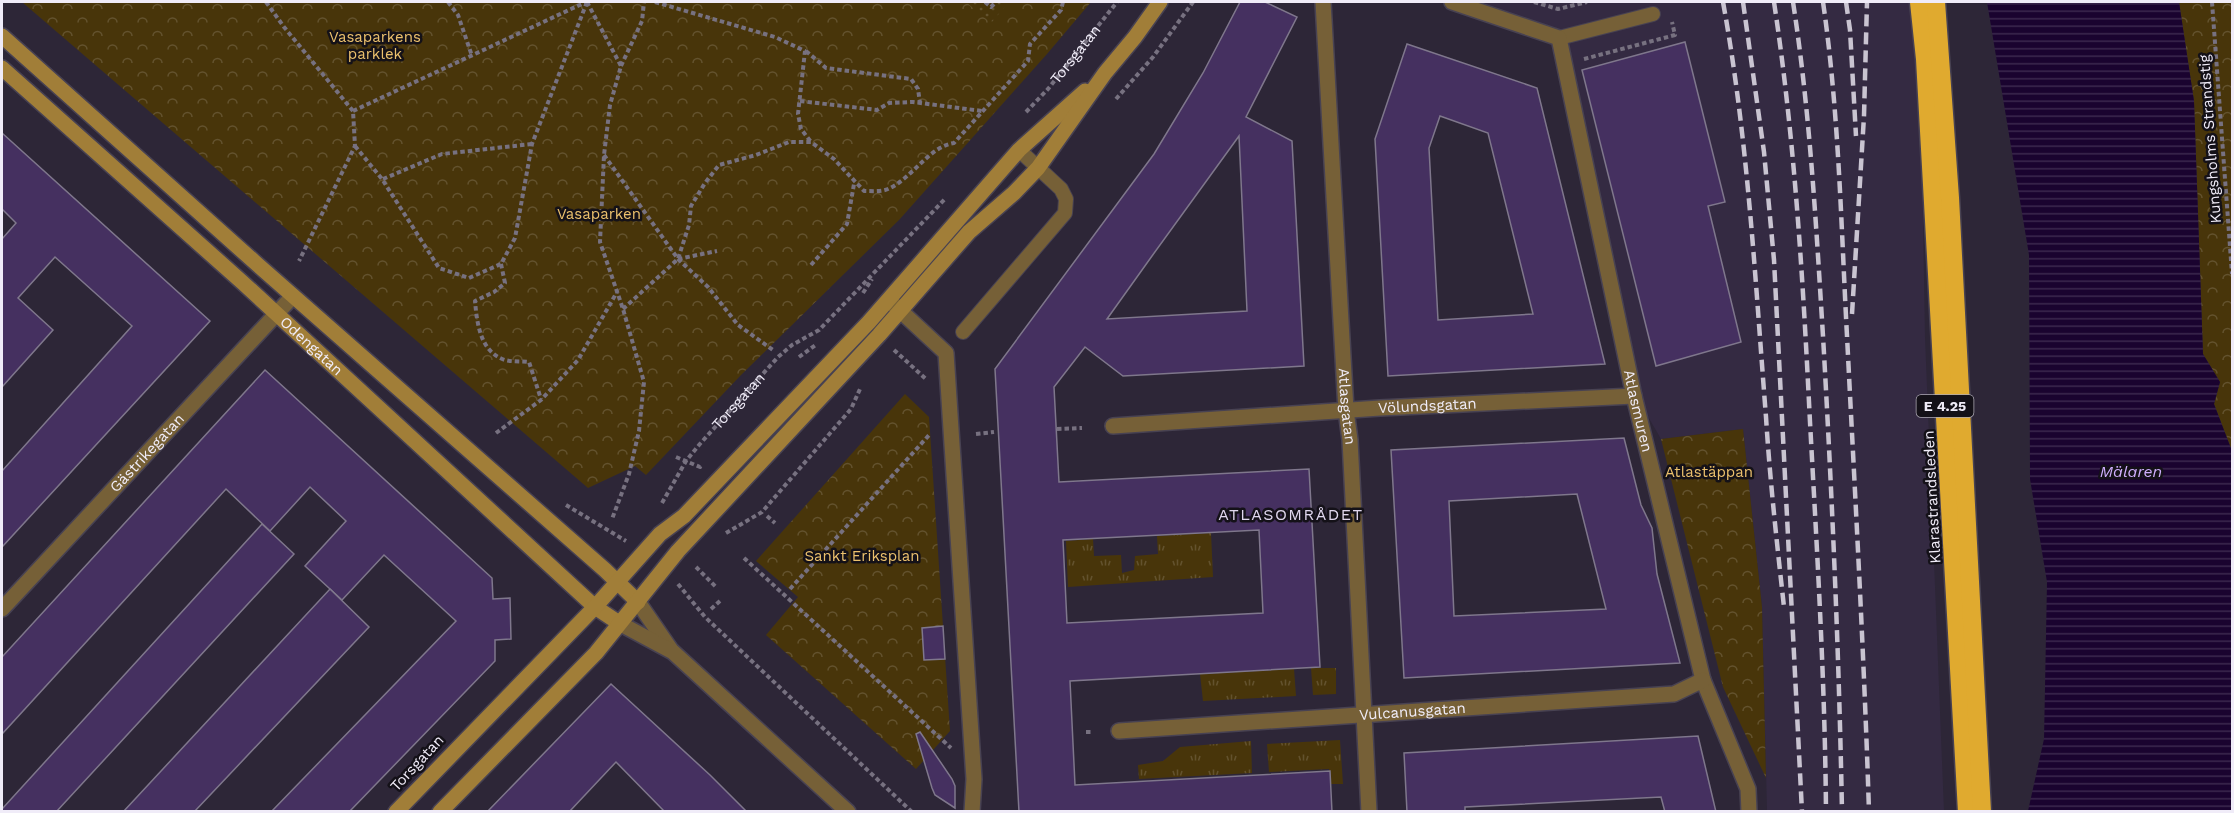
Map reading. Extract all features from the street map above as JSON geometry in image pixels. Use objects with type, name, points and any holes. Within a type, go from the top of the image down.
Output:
[{"type":"highway","name":"Klarastrandsleden","points":[[1919,2],[1925,59],[1967,812]]},
{"type":"highway","name":"E 4.25","points":[[1936,2],[1951,222],[1982,812]]},
{"type":"main road","name":"Torsgatan","points":[[440,812],[596,653],[678,551],[900,311],[969,232],[1014,193],[1038,168],[1105,73],[1136,37],[1160,2]]},
{"type":"main road","name":"Odengatan","points":[[2,36],[638,602]]},
{"type":"main road","name":"Odengatan","points":[[2,68],[277,314],[595,607],[619,624]]},
{"type":"main road","name":"Torsgatan","points":[[396,812],[595,607],[642,552],[660,534],[684,516],[888,299],[1019,150],[1105,73]]},
{"type":"street","name":"Atlasgatan","points":[[1323,2],[1346,410],[1350,440],[1369,812]]},
{"type":"street","points":[[1452,2],[1559,38]]},
{"type":"street","name":"Atlasmuren","points":[[1559,38],[1634,396],[1703,680],[1748,789],[1749,812]]},
{"type":"street","name":"Gästrikegatan","points":[[2,609],[293,296]]},
{"type":"street","points":[[888,299],[946,352],[974,779],[972,812]]},
{"type":"street","name":"Völundsgatan","points":[[1113,426],[1346,410],[1634,396]]},
{"type":"street","points":[[638,602],[673,652],[848,812]]},
{"type":"street","points":[[619,624],[673,652]]},
{"type":"street","name":"Vulcanusgatan","points":[[1119,731],[1674,694],[1703,680]]},
{"type":"lane","points":[[1559,38],[1653,14]]},
{"type":"lane","points":[[963,332],[1065,213],[1066,199],[1060,189],[1019,150]]},
{"type":"path","points":[[266,2],[353,111],[355,146],[298,261]]},
{"type":"path","points":[[448,2],[458,15],[472,56]]},
{"type":"path","points":[[353,111],[587,2]]},
{"type":"path","points":[[587,2],[621,66]]},
{"type":"path","points":[[541,400],[529,362],[505,360],[492,353],[484,342],[477,322],[475,301],[494,292],[504,283],[501,264],[515,238],[532,144],[587,2]]},
{"type":"path","points":[[612,519],[629,474],[639,431],[644,382],[618,292],[600,242],[604,155],[610,105],[621,66],[642,21],[644,2]]},
{"type":"path","points":[[655,2],[775,37],[805,51],[826,68],[911,79],[918,89],[920,103]]},
{"type":"path","points":[[985,2],[991,7],[996,2]]},
{"type":"path","points":[[805,51],[798,114],[801,129],[810,142],[834,159],[854,183],[864,191],[886,190],[908,177],[943,145],[954,143],[1028,61],[1030,44],[1061,10],[1063,2]]},
{"type":"path","name":"Torsgatan","points":[[1024,114],[1055,80],[1117,2]]},
{"type":"path","points":[[1534,2],[1558,9],[1587,2]]},
{"type":"path","name":"Kungsholms Strandstig","points":[[2211,2],[2232,274]]},
{"type":"path","points":[[800,101],[877,110],[889,103],[920,103],[983,111]]},
{"type":"path","points":[[623,309],[678,259],[689,225],[691,206],[719,165],[756,155],[789,142],[810,142]]},
{"type":"path","points":[[382,179],[442,154],[532,144]]},
{"type":"path","points":[[355,146],[382,179],[439,268],[469,278],[501,264]]},
{"type":"path","points":[[604,155],[678,259],[708,287],[738,325],[773,350]]},
{"type":"path","points":[[811,265],[848,224],[854,183]]},
{"type":"path","name":"Torsgatan","points":[[657,509],[686,461],[778,357],[792,345],[819,330],[946,198]]},
{"type":"path","points":[[678,259],[717,251]]},
{"type":"path","points":[[496,433],[541,400],[578,360],[618,292]]},
{"type":"path","points":[[844,304],[850,310]]},
{"type":"path","points":[[888,345],[949,400]]},
{"type":"path","points":[[790,589],[935,428]]},
{"type":"path","points":[[1056,429],[1082,428]]},
{"type":"path","points":[[976,434],[994,432]]},
{"type":"path","points":[[676,457],[700,467],[706,460]]},
{"type":"path","points":[[559,501],[605,527],[642,552]]},
{"type":"path","points":[[767,516],[776,523]]},
{"type":"path","points":[[744,558],[956,752]]},
{"type":"path","points":[[696,567],[717,588]]},
{"type":"path","points":[[678,584],[705,616],[912,812]]},
{"type":"path","points":[[711,609],[720,601]]},
{"type":"path","points":[[1086,732],[1093,732]]},
{"type":"shaded area","points":[[1443,2],[1912,2],[1922,159],[1925,337],[1944,811],[1767,811],[1762,607],[1743,429],[1661,439],[1636,396],[1562,41]]},
{"type":"green space","name":"Vasaparken","points":[[22,2],[1091,2],[899,220],[741,375],[646,475],[635,466],[588,488]]},
{"type":"green space","points":[[966,2],[1009,2],[991,23]]},
{"type":"green space","points":[[2179,2],[2232,2],[2232,451],[2214,404],[2220,382],[2203,354],[2194,101]]},
{"type":"green space","name":"Sankt Eriksplan","points":[[905,394],[929,417],[950,731],[916,769],[766,635],[798,597],[756,561]]},
{"type":"green space","name":"Atlastäppan","points":[[1743,429],[1762,607],[1766,778],[1723,687],[1661,439]]},
{"type":"green space","points":[[1211,533],[1213,577],[1068,587],[1066,541],[1093,539],[1094,556],[1121,555],[1122,573],[1134,570],[1135,556],[1158,554],[1157,536]]},
{"type":"green space","points":[[1311,668],[1336,668],[1336,694],[1313,695]]},
{"type":"green space","points":[[1294,669],[1296,696],[1203,701],[1200,674]]},
{"type":"green space","points":[[1340,740],[1343,784],[1331,784],[1329,769],[1269,772],[1267,744]]},
{"type":"green space","points":[[1251,741],[1252,773],[1139,779],[1138,765],[1163,761],[1180,747]]},
{"type":"water","name":"Mälaren","points":[[1987,2],[2179,2],[2194,101],[2203,354],[2220,382],[2214,404],[2232,451],[2232,811],[2028,811],[2044,739],[2047,582],[2030,479],[2029,255]]},
{"type":"building","points":[[1240,2],[1265,2],[1297,17],[1246,117],[1292,141],[1304,366],[1123,376],[1085,347],[1054,387],[1059,482],[1309,469],[1320,667],[1070,681],[1075,785],[1330,771],[1332,812],[1019,812],[995,369],[1154,154],[1203,73]],"holes":[[[1239,136],[1247,311],[1107,319],[1152,256]],[[1259,530],[1263,613],[1067,623],[1063,540]]]},
{"type":"building","points":[[1685,42],[1725,202],[1708,206],[1741,342],[1656,366],[1582,70]]},
{"type":"building","points":[[1407,44],[1537,88],[1605,364],[1388,376],[1375,139]],"holes":[[[1440,116],[1488,133],[1533,314],[1438,320],[1429,148]]]},
{"type":"building","points":[[2,133],[210,321],[2,547],[2,471],[132,326],[55,257],[18,298],[53,330],[2,387],[2,239],[16,223],[2,209]]},
{"type":"building","points":[[265,370],[492,578],[493,599],[510,598],[511,639],[495,640],[495,661],[349,812],[271,812],[456,621],[384,555],[342,600],[305,566],[346,521],[310,487],[270,531],[226,489],[2,734],[2,657]]},
{"type":"building","points":[[1624,438],[1641,505],[1652,528],[1657,574],[1680,663],[1404,678],[1391,450]],"holes":[[[1577,494],[1606,609],[1454,616],[1449,501]]]},
{"type":"building","points":[[262,524],[294,554],[56,812],[2,812],[2,809]]},
{"type":"building","points":[[330,589],[369,627],[194,812],[123,812]]},
{"type":"building","points":[[943,626],[945,659],[924,660],[922,628]]},
{"type":"building","points":[[611,684],[747,812],[665,812],[616,762],[569,812],[487,812]]},
{"type":"building","points":[[920,732],[952,779],[955,786],[955,808],[935,795],[916,734]]},
{"type":"building","points":[[1698,736],[1716,812],[1665,812],[1661,797],[1465,807],[1465,812],[1407,812],[1404,753]]},
{"type":"railway","points":[[1723,2],[1745,157],[1776,536],[1784,607]]},
{"type":"railway","points":[[1743,2],[1764,152],[1774,260],[1802,812]]},
{"type":"railway","points":[[1774,2],[1788,106],[1801,264],[1820,616],[1826,812]]},
{"type":"railway","points":[[1793,2],[1808,126],[1823,336],[1835,574],[1842,812]]},
{"type":"railway","points":[[1823,2],[1833,85],[1839,169],[1869,812]]},
{"type":"railway","points":[[1846,2],[1850,30],[1856,136]]},
{"type":"railway","points":[[1852,314],[1864,116],[1867,2]]},
{"type":"district","name":"ATLASOMRÅDET","points":[[1291,514]]},
{"type":"park label","name":"Vasaparkens parklek","points":[[375,46]]}]
